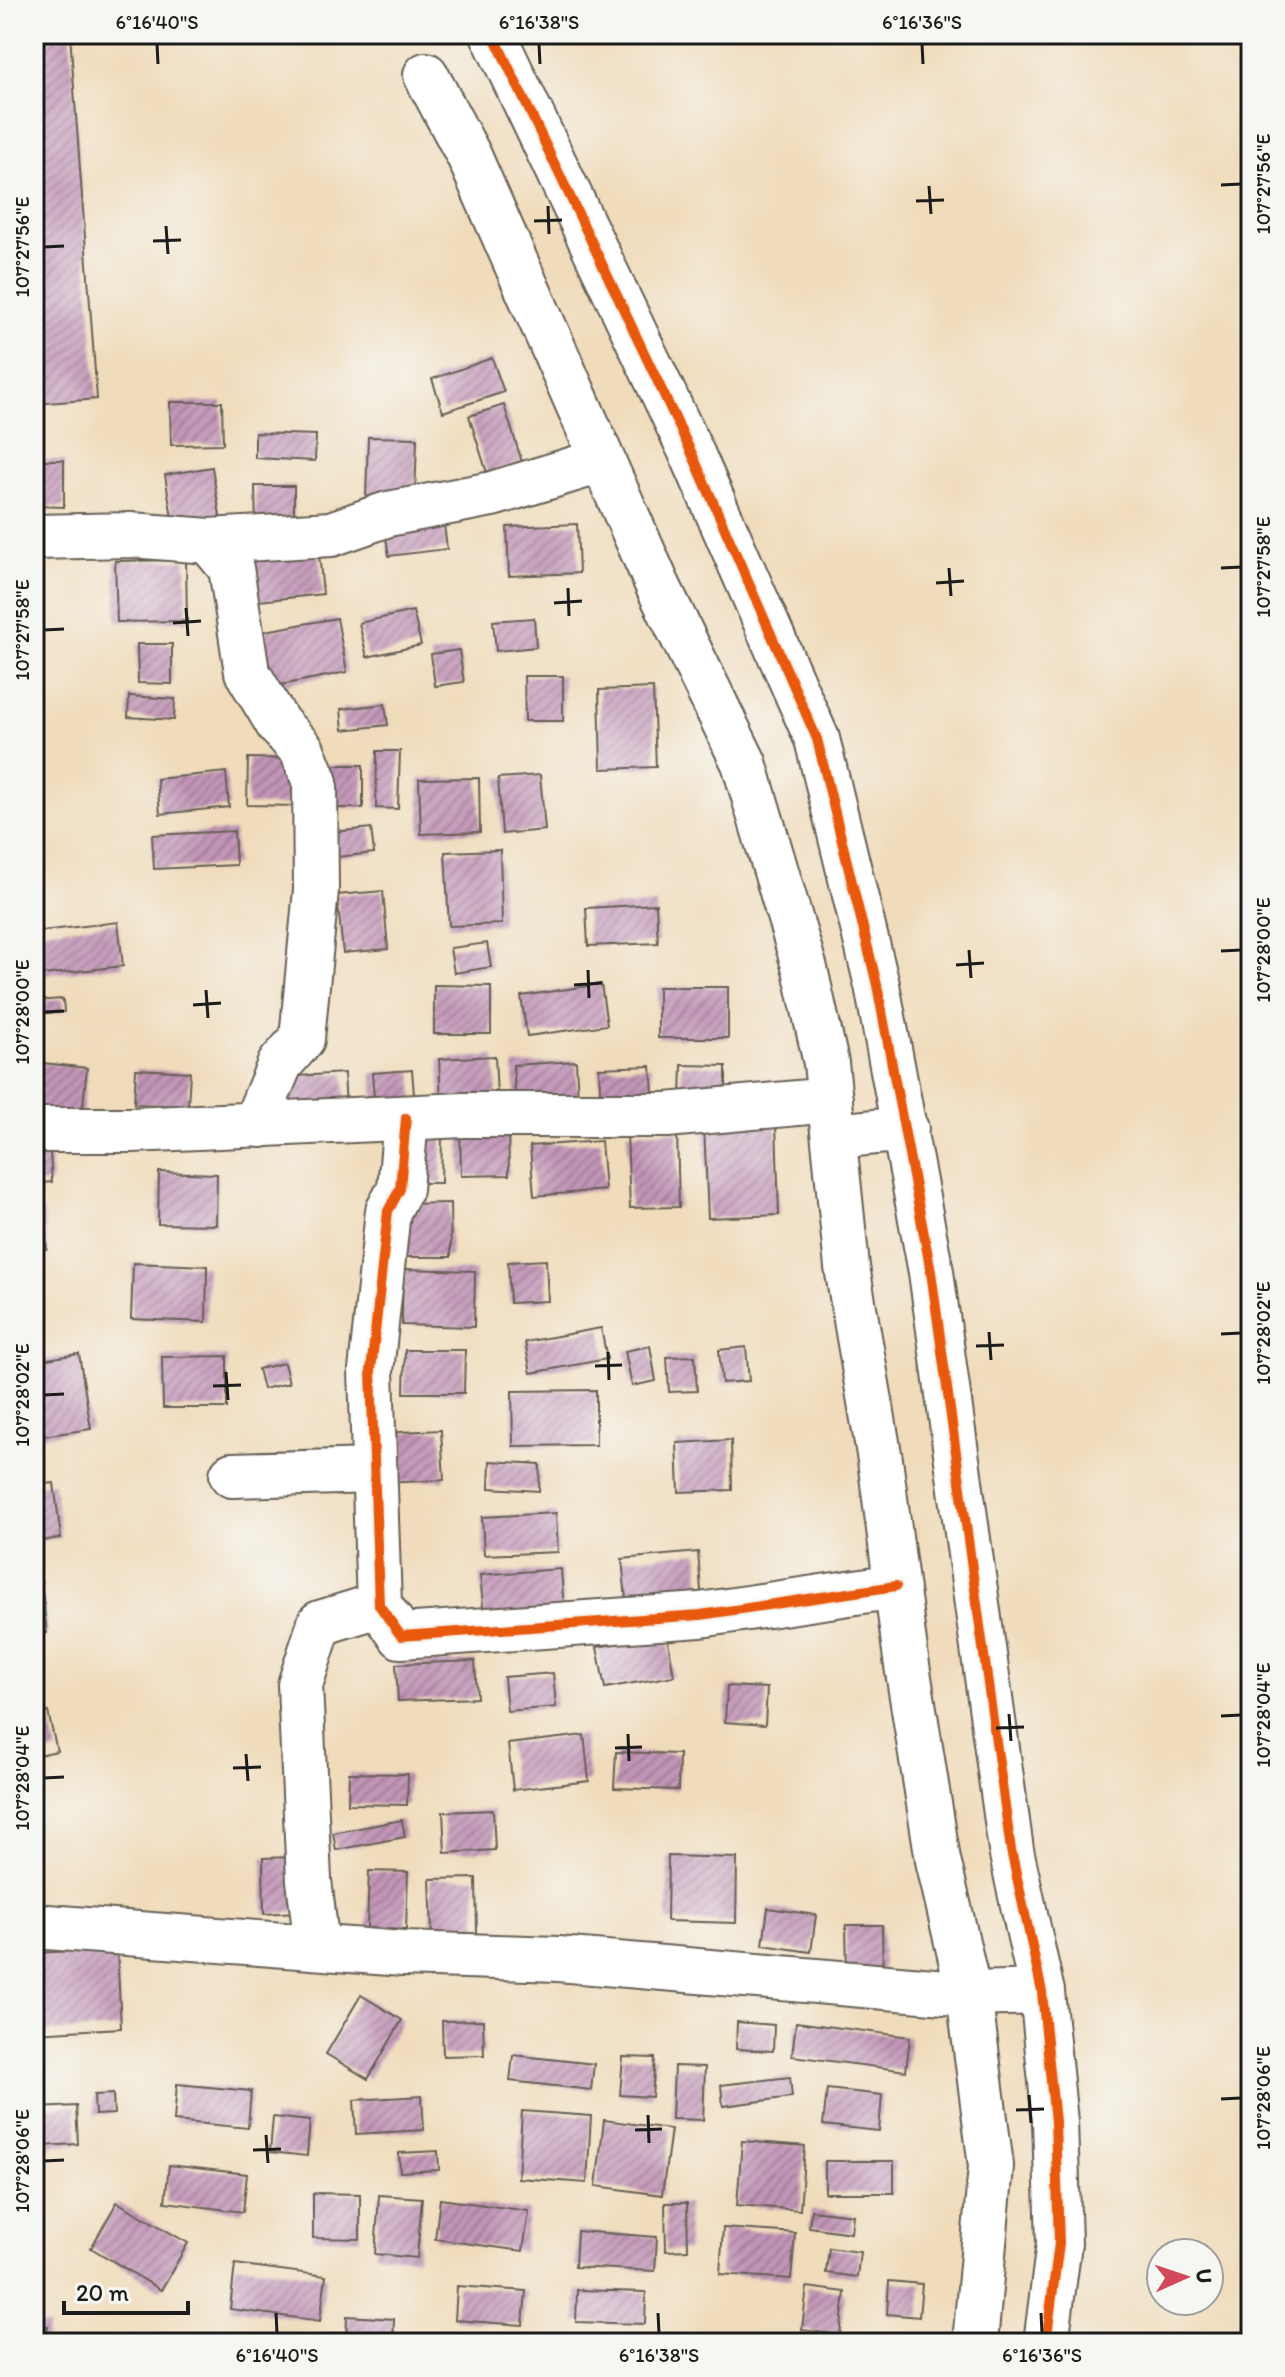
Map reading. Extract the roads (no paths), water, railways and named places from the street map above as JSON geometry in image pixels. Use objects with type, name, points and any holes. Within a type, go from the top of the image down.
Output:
[{"type":"street","points":[[493,34],[693,456],[817,739],[877,985],[899,1130],[931,1272],[1011,1850],[1006,1994],[975,2343]]},
{"type":"street","points":[[426,75],[469,156],[601,461],[744,763],[805,969],[837,1124],[847,1267],[880,1460],[938,1860],[1006,1994],[1055,2122],[1059,2243],[1046,2343]]},
{"type":"street","points":[[34,537],[131,535],[209,541],[331,534],[388,514],[492,494],[601,461]]},
{"type":"street","points":[[209,541],[231,568],[247,672],[278,724],[302,750],[315,782],[316,890],[302,1039],[280,1064],[262,1107],[261,1125]]},
{"type":"street","points":[[34,1130],[132,1130],[464,1115],[667,1115],[899,1130]]},
{"type":"street","points":[[406,1118],[400,1189],[388,1211],[371,1371],[379,1605],[401,1636],[700,1615],[896,1586]]},
{"type":"street","points":[[232,1475],[374,1471]]},
{"type":"street","points":[[317,1947],[309,1880],[300,1685],[320,1623],[379,1605]]},
{"type":"street","points":[[34,1926],[403,1954],[558,1959],[1006,1994]]}]
